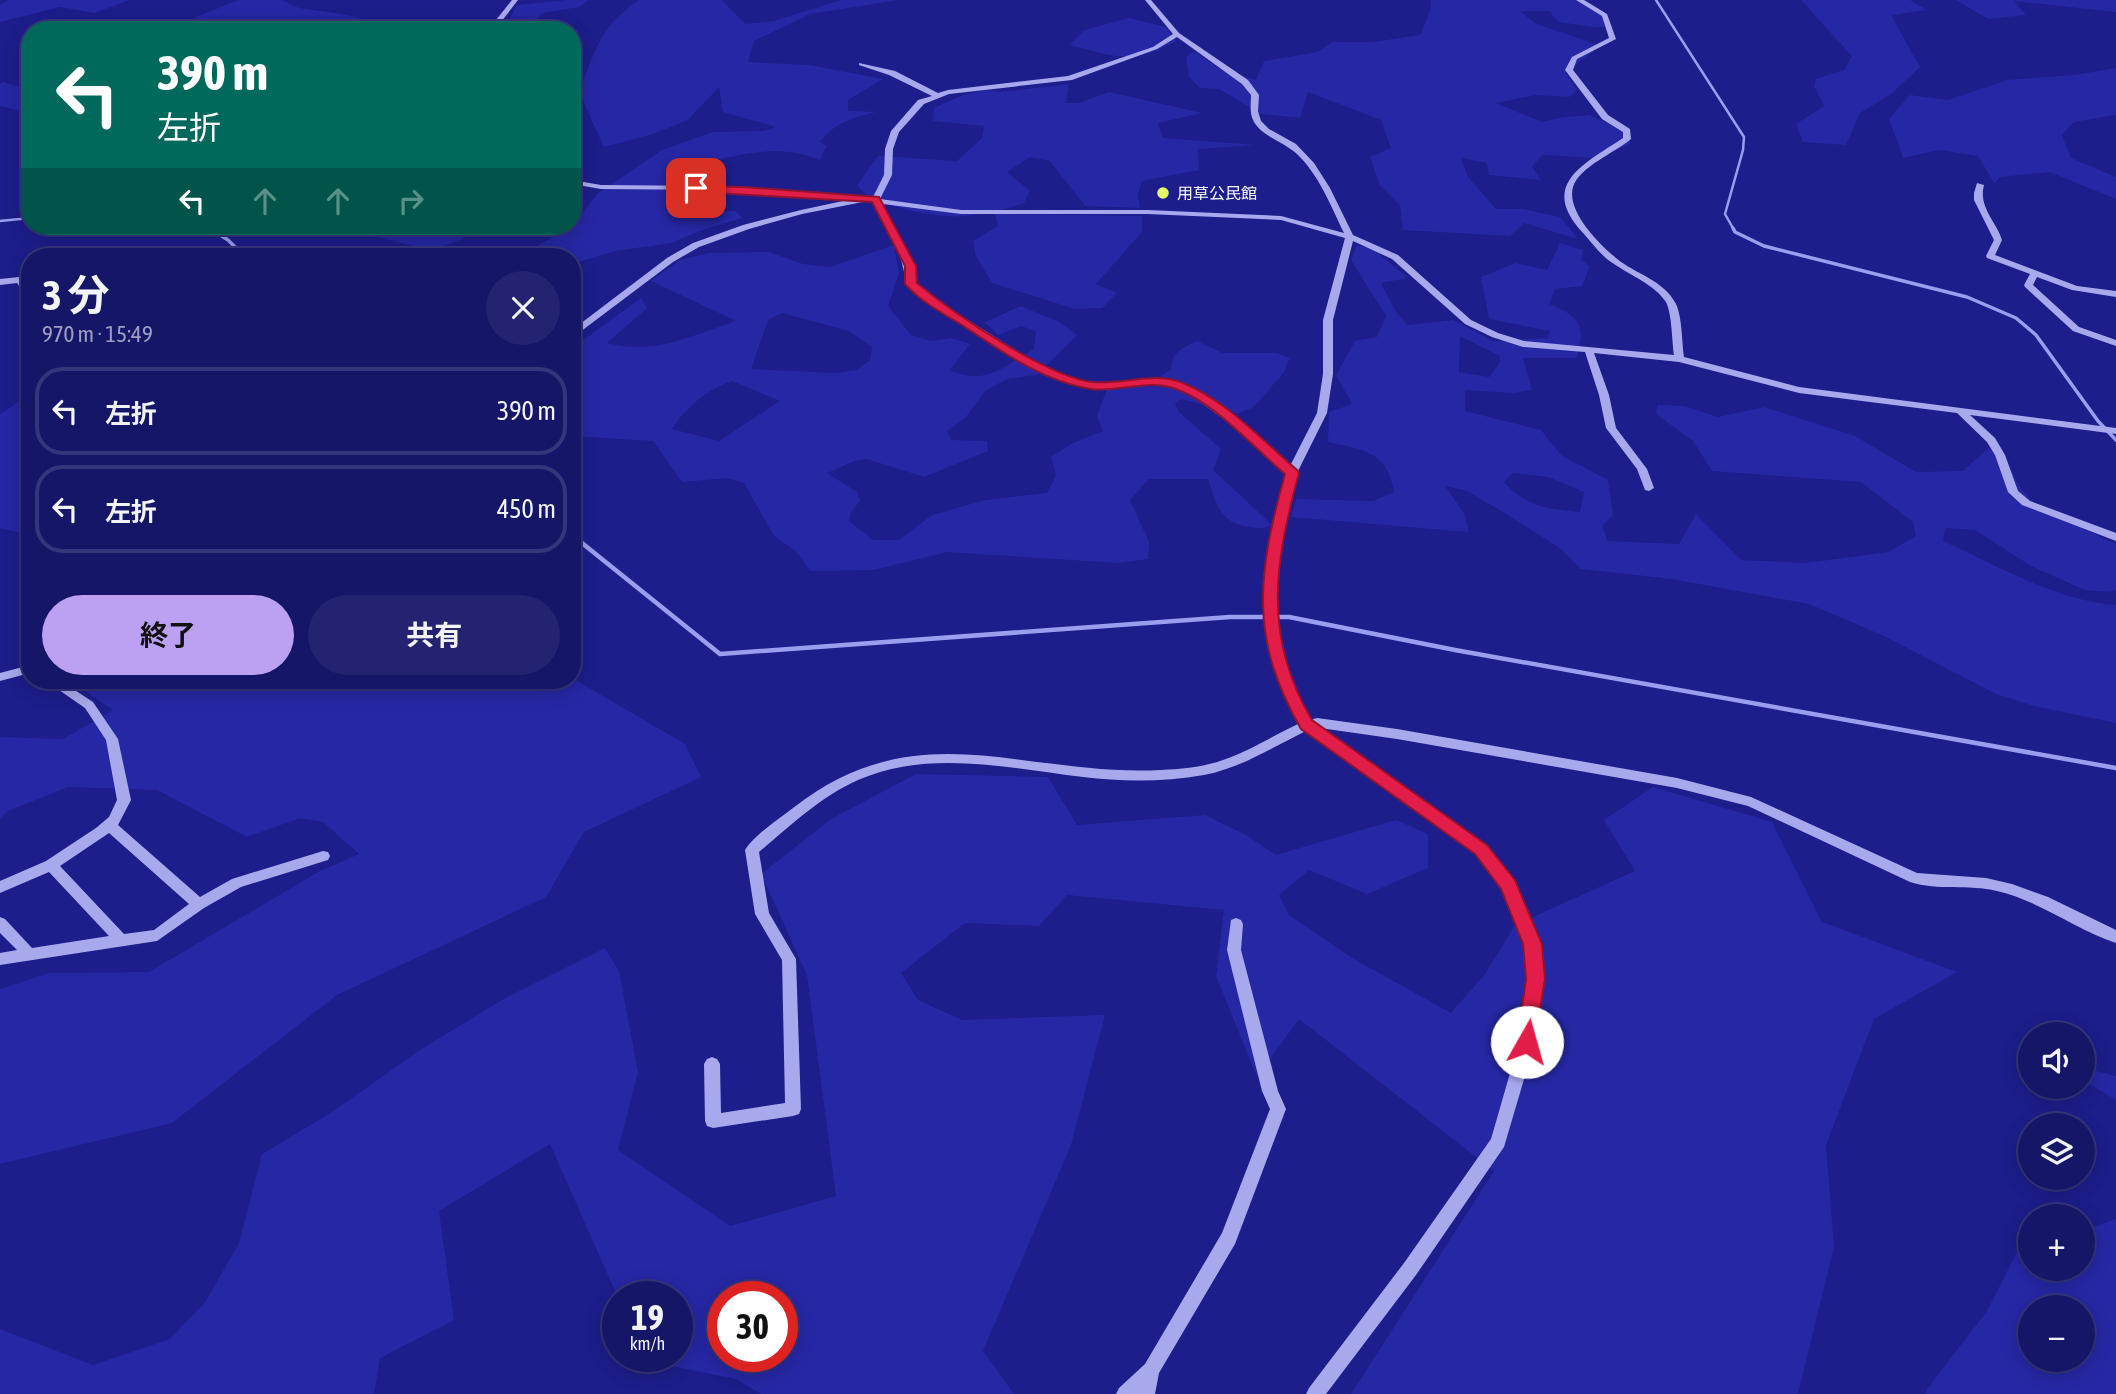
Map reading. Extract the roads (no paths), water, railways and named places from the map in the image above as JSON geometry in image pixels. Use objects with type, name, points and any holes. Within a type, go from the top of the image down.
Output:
[{"type":"street","points":[[498,21],[514,0]]},
{"type":"street","points":[[1149,0],[1177,34],[1245,82],[1255,95],[1255,116],[1264,128],[1294,147],[1310,165],[1329,194],[1350,237],[1328,320],[1328,374],[1322,414],[1292,473],[1274,540],[1270,578],[1273,642],[1292,699],[1307,724],[1481,849],[1509,885],[1532,944],[1535,979],[1527,1042],[1498,1142],[1410,1269],[1315,1394]]},
{"type":"street","points":[[1579,0],[1605,15],[1613,39],[1574,58],[1569,70],[1605,117],[1627,131],[1628,139],[1582,169],[1569,186],[1569,206],[1580,225],[1613,260],[1662,291],[1672,305],[1679,359]]},
{"type":"street","points":[[876,199],[888,175],[889,149],[900,122],[921,102],[936,95],[1069,78],[1156,48],[1177,34]]},
{"type":"street","points":[[861,64],[892,73],[936,95]]},
{"type":"street","points":[[581,184],[601,187],[716,188],[854,200],[876,199],[904,206],[961,212],[1240,214],[1308,223],[1350,237],[1395,257],[1468,322],[1523,344],[1679,359],[1799,390],[2116,431]]},
{"type":"street","points":[[1980,185],[1977,192],[1979,206],[1996,231],[1998,240],[1990,256],[2075,288],[2116,294]]},
{"type":"street","points":[[876,199],[910,266],[911,284],[932,301],[1032,365],[1065,377],[1092,386],[1151,381],[1176,384],[1203,396],[1292,473]]},
{"type":"street","points":[[581,328],[670,260],[696,245],[746,227],[854,200]]},
{"type":"street","points":[[2034,274],[2028,285],[2076,329],[2116,343]]},
{"type":"street","points":[[0,282],[19,280],[21,283]]},
{"type":"street","points":[[1589,351],[1604,395],[1611,428],[1642,469],[1649,488]]},
{"type":"street","points":[[1962,412],[1991,440],[2000,455],[2013,492],[2026,503],[2116,537]]},
{"type":"street","points":[[0,677],[21,671]]},
{"type":"street","points":[[0,887],[51,864],[109,825],[124,800],[112,739],[89,705],[64,689]]},
{"type":"street","points":[[712,1065],[713,1121],[793,1109],[789,959],[762,914],[752,850],[814,799],[856,776],[921,758],[959,757],[1112,774],[1161,775],[1228,764],[1307,724],[1397,734],[1677,783],[1751,802],[1915,877],[1937,883],[1992,884],[2026,893],[2116,937]]},
{"type":"street","points":[[109,825],[199,904]]},
{"type":"street","points":[[0,960],[27,953],[157,935],[199,904],[237,883],[323,856]]},
{"type":"street","points":[[51,864],[122,941]]},
{"type":"street","points":[[0,923],[27,953]]},
{"type":"street","points":[[1125,1394],[1151,1370],[1228,1238],[1278,1109],[1270,1091],[1234,950],[1236,924]]},
{"type":"street","points":[[1146,1394],[1151,1370]]},
{"type":"waterway","points":[[1656,0],[1744,137],[1743,150],[1725,214],[1734,230]]},
{"type":"waterway","points":[[0,221],[21,219]]},
{"type":"waterway","points":[[1734,230],[1764,246],[1967,297],[2016,318],[2036,335],[2098,421],[2116,440]]},
{"type":"waterway","points":[[220,235],[236,248]]},
{"type":"waterway","points":[[581,542],[720,654],[1230,617],[1289,617],[1455,650],[2116,768]]},
{"type":"place","name":"用草公民館","points":[[1163,193]]}]
